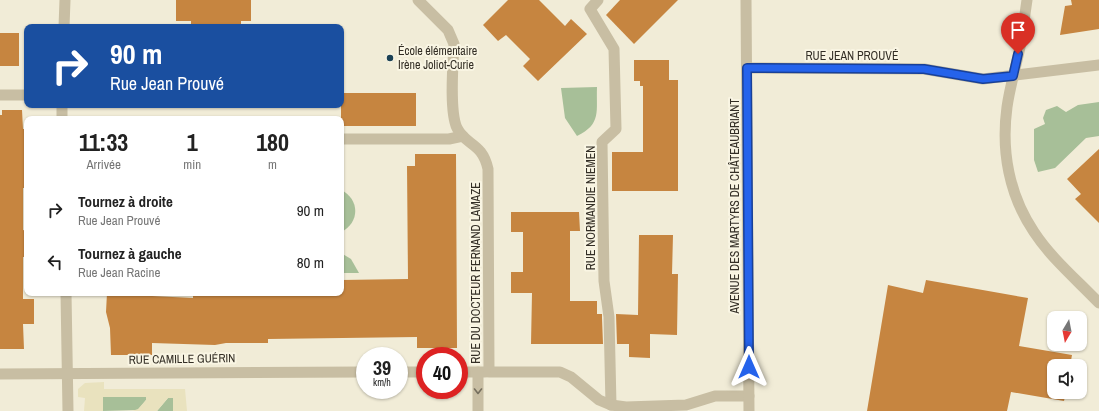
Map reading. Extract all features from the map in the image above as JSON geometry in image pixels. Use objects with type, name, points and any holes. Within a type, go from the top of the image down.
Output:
[{"type":"street","points":[[64,24],[65,0]]},
{"type":"street","name":"RUE DU DOCTEUR FERNAND LAMAZE","points":[[418,0],[448,30],[451,36],[454,44],[454,115],[457,128],[463,136],[479,149],[486,161],[488,169],[484,372],[478,411]]},
{"type":"street","name":"RUE NORMANDIE NIEMEN","points":[[598,0],[590,9],[614,48],[616,129],[602,142],[604,281],[609,317],[611,405]]},
{"type":"street","name":"AVENUE DES MARTYRS DE CHÂTEAUBRIANT","points":[[746,0],[749,411]]},
{"type":"street","points":[[1027,0],[1021,43],[1007,108],[1006,153],[1010,183],[1021,212],[1034,233],[1099,303]]},
{"type":"street","name":"RUE JEAN PROUVÉ","points":[[747,68],[924,69],[983,79],[1099,65]]},
{"type":"street","points":[[0,95],[24,94]]},
{"type":"street","points":[[344,140],[449,139],[463,136]]},
{"type":"street","points":[[66,296],[68,411]]},
{"type":"street","name":"RUE CAMILLE GUÉRIN","points":[[0,374],[356,372]]},
{"type":"street","points":[[468,372],[484,372]]},
{"type":"street","name":"RUE DU DOCTEUR FERNAND LAMAZE","points":[[484,372],[560,372],[571,377],[599,400],[611,405],[626,407],[686,405],[715,396],[749,396]]},
{"type":"green space","points":[[597,87],[597,110],[594,122],[591,127],[577,136],[565,118],[561,88]]},
{"type":"green space","points":[[1099,102],[1099,136],[1086,138],[1055,168],[1038,172],[1034,160],[1034,129],[1045,124],[1043,118],[1046,110],[1057,106],[1066,112],[1078,105]]},
{"type":"green space","points":[[344,192],[352,199],[355,211],[352,223],[344,230]]},
{"type":"green space","points":[[344,255],[351,259],[359,273],[344,273]]},
{"type":"green space","points":[[103,397],[146,397],[146,400],[138,410],[103,411]]},
{"type":"green space","points":[[168,398],[173,398],[173,411],[157,411]]},
{"type":"shaded area","points":[[104,382],[104,389],[185,389],[187,411],[173,411],[173,398],[168,398],[157,411],[132,411],[138,409],[146,400],[146,397],[103,397],[103,411],[84,411],[85,398],[78,397],[78,389],[85,383]]},
{"type":"building","points":[[176,0],[251,0],[251,21],[241,21],[241,24],[191,24],[191,21],[176,21]]},
{"type":"building","points":[[508,0],[539,0],[565,26],[571,19],[587,34],[538,81],[523,66],[530,59],[506,35],[498,41],[483,25]]},
{"type":"building","points":[[620,0],[678,0],[634,44],[606,15]]},
{"type":"building","points":[[1071,0],[1099,0],[1099,29],[1060,35],[1065,6],[1072,5]]},
{"type":"building","points":[[0,33],[19,33],[19,66],[0,66]]},
{"type":"building","points":[[634,60],[669,60],[669,80],[678,80],[678,191],[612,191],[612,152],[643,152],[643,86],[640,86],[640,81],[634,81]]},
{"type":"building","points":[[344,93],[416,93],[416,126],[344,126],[344,116],[341,116],[341,108],[344,108]]},
{"type":"building","points":[[2,110],[22,110],[24,129],[23,299],[34,299],[34,324],[23,324],[24,349],[0,349],[0,115],[2,115]]},
{"type":"building","points":[[1099,149],[1099,223],[1075,199],[1081,194],[1067,179]]},
{"type":"building","points":[[415,154],[456,154],[457,347],[417,347],[417,337],[268,339],[268,343],[226,343],[215,345],[152,343],[152,355],[111,355],[110,328],[106,312],[107,296],[193,298],[193,296],[344,296],[344,280],[408,279],[407,166],[415,166]]},
{"type":"building","points":[[511,212],[579,212],[580,231],[570,231],[570,301],[597,301],[597,314],[602,314],[603,344],[531,344],[532,293],[511,293],[511,272],[523,272],[523,232],[511,232]]},
{"type":"building","points":[[639,235],[673,235],[672,274],[678,274],[677,335],[650,334],[650,358],[629,357],[629,344],[617,344],[616,314],[638,315]]},
{"type":"building","points":[[926,280],[1028,298],[1019,346],[1072,355],[1071,359],[1047,359],[1047,398],[1011,392],[1007,411],[867,411],[888,285],[923,293]]},
{"type":"building","points":[[1052,399],[1064,399],[1064,401]]},
{"type":"place","name":"École élémentaire Irène Joliot-Curie","points":[[390,58]]},
{"type":"route","points":[[749,367],[747,68],[778,70],[924,69],[983,79],[1013,76],[1018,54]]}]
